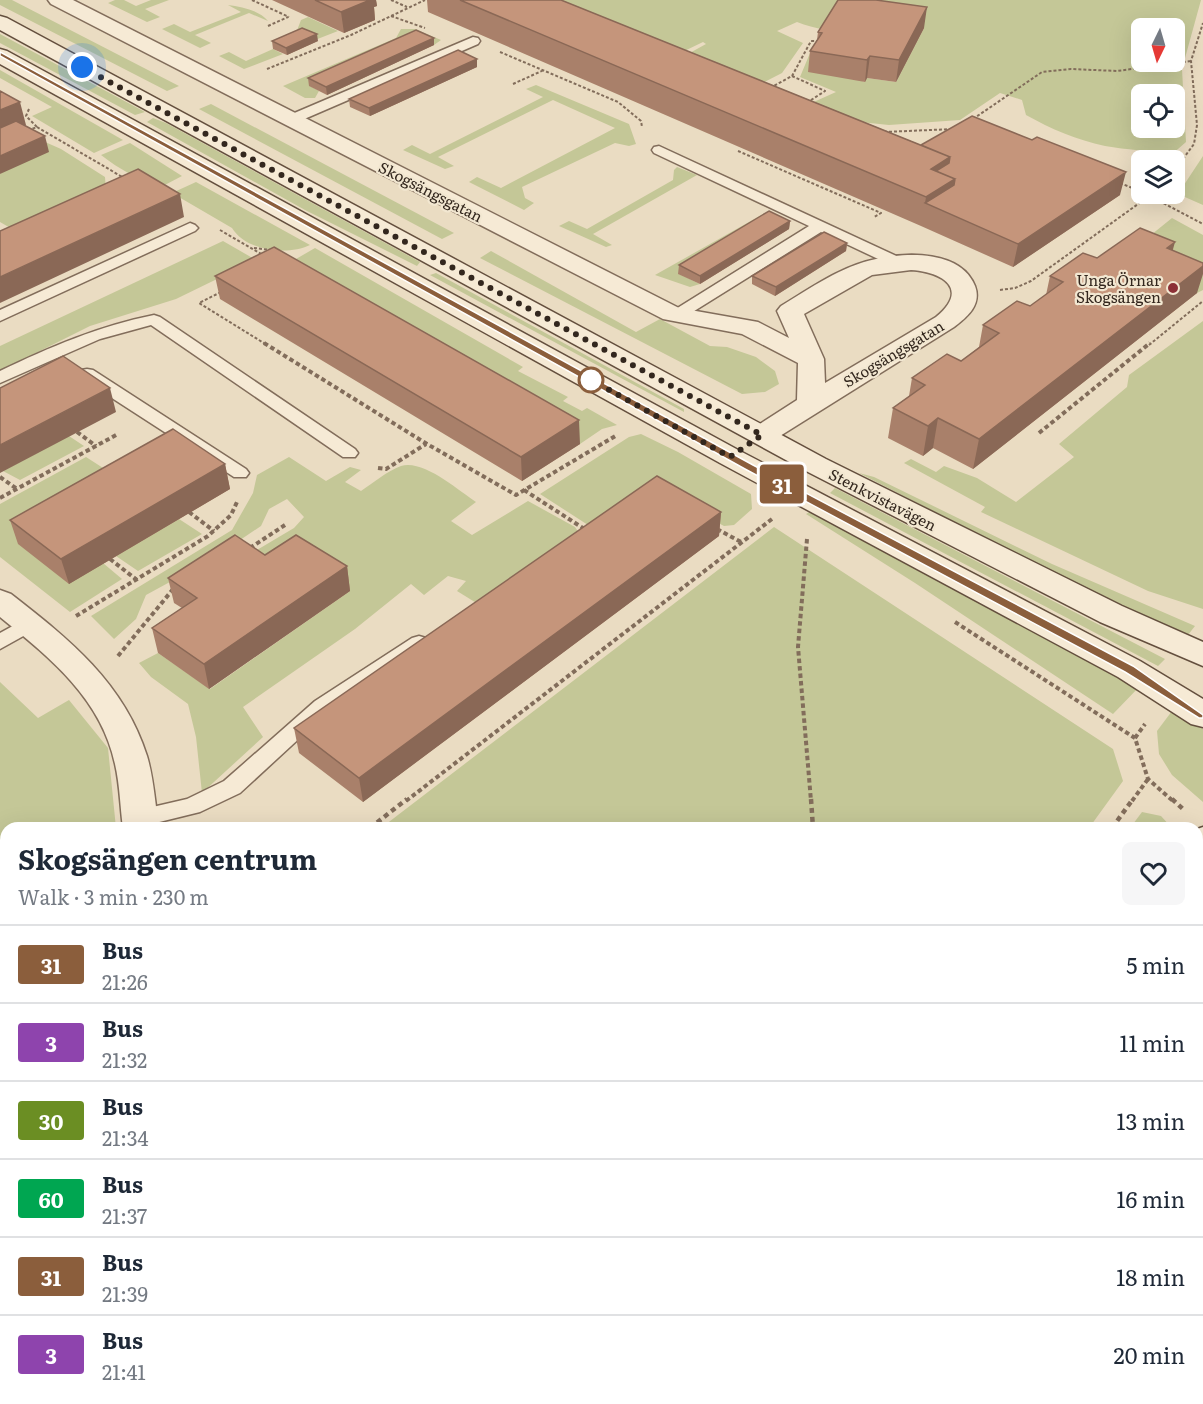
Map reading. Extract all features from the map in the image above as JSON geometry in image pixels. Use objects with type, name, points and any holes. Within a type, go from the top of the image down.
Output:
[{"type":"main road","name":"Skogsängsgatan","points":[[58,0],[677,315],[749,328],[811,359]]},
{"type":"main road","name":"Stenkvistavägen","points":[[0,22],[762,435],[1027,572],[1203,655]]},
{"type":"main road","name":"Stenkvistavägen","points":[[0,55],[730,457],[1129,669],[1203,715]]},
{"type":"main road","points":[[811,403],[811,359],[790,311],[872,267],[899,263],[936,265],[956,275],[964,291]]},
{"type":"main road","name":"Skogsängsgatan","points":[[730,457],[811,403],[945,322],[961,309],[964,291]]},
{"type":"main road","points":[[0,601],[75,663],[111,708],[130,756],[140,822]]},
{"type":"lane","points":[[290,120],[473,41]]},
{"type":"lane","points":[[659,150],[899,263]]},
{"type":"lane","points":[[677,315],[820,225]]},
{"type":"lane","points":[[0,316],[190,228]]},
{"type":"lane","points":[[0,378],[83,338],[121,325],[154,320],[350,453]]},
{"type":"lane","points":[[54,352],[240,473]]},
{"type":"lane","points":[[0,642],[28,624]]},
{"type":"lane","points":[[143,822],[192,806],[232,787],[322,706],[436,631]]},
{"type":"path","points":[[252,0],[289,17],[268,26]]},
{"type":"path","points":[[391,0],[408,7]]},
{"type":"path","points":[[225,87],[351,35],[425,0]]},
{"type":"path","points":[[1185,158],[1194,144],[1197,125],[1191,61],[1203,23]]},
{"type":"path","points":[[473,41],[618,102],[640,121],[644,138],[659,150]]},
{"type":"path","points":[[767,89],[792,76],[811,41],[823,42]]},
{"type":"path","points":[[969,122],[1042,72],[1071,69],[1118,70],[1191,61]]},
{"type":"path","points":[[513,84],[544,70]]},
{"type":"path","points":[[792,76],[825,92],[806,103]]},
{"type":"path","points":[[26,116],[32,104]]},
{"type":"path","points":[[20,115],[26,116],[37,127],[131,182]]},
{"type":"path","points":[[28,131],[37,127]]},
{"type":"path","points":[[875,131],[960,129]]},
{"type":"path","points":[[1110,179],[1131,188]]},
{"type":"path","points":[[964,291],[1004,290],[1031,281],[1139,204]]},
{"type":"path","points":[[1168,204],[1203,224]]},
{"type":"path","points":[[215,227],[268,258]]},
{"type":"path","points":[[250,248],[280,250]]},
{"type":"path","points":[[228,288],[199,303],[427,444],[516,495],[617,435],[626,433]]},
{"type":"path","points":[[1039,433],[1203,301]]},
{"type":"path","points":[[0,498],[152,415]]},
{"type":"path","points":[[77,432],[96,446]]},
{"type":"path","points":[[350,453],[350,465],[386,469],[427,444]]},
{"type":"path","points":[[74,618],[214,531],[231,515],[244,489],[240,473]]},
{"type":"path","points":[[0,477],[17,489]]},
{"type":"path","points":[[524,490],[591,533]]},
{"type":"path","points":[[189,512],[214,531]]},
{"type":"path","points":[[378,822],[776,516]]},
{"type":"path","points":[[248,549],[285,525]]},
{"type":"path","points":[[711,526],[741,542]]},
{"type":"path","points":[[807,527],[798,646],[813,822]]},
{"type":"path","points":[[110,559],[136,580]]},
{"type":"path","points":[[118,656],[148,622],[172,589],[182,584]]},
{"type":"path","points":[[947,617],[1135,738],[1148,779],[1190,822]]},
{"type":"path","points":[[1116,822],[1148,779]]},
{"type":"green space","points":[[0,0],[12,0],[179,86],[167,91],[0,5]]},
{"type":"green space","points":[[124,0],[136,6],[151,0],[169,0],[145,9],[160,17],[147,22],[108,3]]},
{"type":"green space","points":[[548,0],[1201,0],[1185,58],[1185,18],[1131,18],[1131,72],[1182,72],[1183,84],[1131,84],[1131,138],[1185,138],[1185,124],[1186,142],[1177,150],[1138,150],[1095,144],[1026,115],[1022,100],[1000,93],[960,120],[889,125],[860,122],[807,105],[836,92],[800,77],[810,53],[864,82],[867,78],[896,82],[924,28],[844,31],[812,27],[797,22],[777,31],[803,43],[782,73],[753,88],[677,60],[706,44],[703,42],[674,56]]},
{"type":"green space","points":[[228,5],[255,12],[268,21],[249,13],[195,35],[211,43],[200,48],[162,29],[174,24],[190,32],[241,12]]},
{"type":"green space","points":[[308,17],[338,31],[315,40],[296,33],[301,20]]},
{"type":"green space","points":[[401,29],[415,29],[441,40],[434,45],[310,86],[319,91],[315,98],[305,98],[283,86],[396,38]]},
{"type":"green space","points":[[0,34],[145,112],[135,115],[0,43]]},
{"type":"green space","points":[[273,49],[283,54],[244,69],[219,56],[229,52],[246,61]]},
{"type":"green space","points":[[0,70],[123,140],[94,153],[32,116],[52,107],[0,78]]},
{"type":"green space","points":[[536,85],[629,124],[636,144],[629,146],[615,143],[522,187],[525,198],[534,203],[524,210],[469,182],[477,177],[501,188],[615,128],[553,100],[438,157],[454,166],[445,169],[403,150],[412,145],[430,154],[543,97],[526,89]]},
{"type":"green space","points":[[211,104],[454,233],[442,239],[199,109]]},
{"type":"green space","points":[[153,118],[420,262],[417,266],[305,210],[147,122]]},
{"type":"green space","points":[[36,138],[61,149],[105,177],[106,191],[19,233],[0,222],[0,174]]},
{"type":"green space","points":[[130,143],[182,176],[161,187],[130,174],[101,155]]},
{"type":"green space","points":[[1203,156],[1203,205],[1185,197],[1185,183]]},
{"type":"green space","points":[[677,167],[697,175],[593,234],[612,245],[606,247],[559,226],[569,221],[587,229],[673,180],[674,170]]},
{"type":"green space","points":[[196,182],[310,245],[279,251],[247,242],[232,228],[172,193]]},
{"type":"green space","points":[[765,213],[774,217],[679,274],[700,284],[690,287],[655,275]]},
{"type":"green space","points":[[1172,218],[1203,235],[1203,290],[1197,293],[1169,281],[1146,239]]},
{"type":"green space","points":[[223,241],[256,260],[176,299],[90,326],[0,371],[0,346]]},
{"type":"green space","points":[[315,248],[523,367],[518,371],[568,397],[563,401],[582,411],[587,408],[617,425],[602,429],[580,444],[277,270]]},
{"type":"green space","points":[[491,251],[636,332],[660,319],[710,346],[727,347],[756,357],[775,371],[779,384],[765,392],[742,394],[480,258]]},
{"type":"green space","points":[[436,273],[684,409],[684,412],[430,275]]},
{"type":"green space","points":[[1203,321],[1203,609],[1148,591],[981,512],[985,507],[904,463],[911,459],[936,472],[944,466],[977,478],[1016,502],[1074,457],[1059,444],[1127,387],[1129,375]]},
{"type":"green space","points":[[641,434],[678,452],[751,494],[752,509],[734,525],[724,526],[649,486],[588,525],[540,494],[629,437]]},
{"type":"green space","points":[[69,436],[84,446],[20,480],[3,471]]},
{"type":"green space","points":[[86,457],[114,475],[103,563],[122,579],[70,612],[0,557],[0,504]]},
{"type":"green space","points":[[289,457],[326,481],[350,467],[361,470],[345,482],[361,491],[401,466],[410,465],[430,471],[476,502],[451,521],[472,535],[528,501],[575,527],[579,533],[478,604],[457,591],[466,581],[448,576],[424,595],[411,584],[355,629],[243,707],[263,737],[202,793],[196,737],[188,704],[151,677],[139,663],[158,653],[210,689],[350,591],[240,560],[294,528],[304,517],[287,499],[269,509],[261,526],[212,559],[146,595],[136,619],[114,639],[91,616],[232,530],[253,493],[257,475]]},
{"type":"green space","points":[[859,473],[874,477],[1052,564],[1195,626],[1184,640]]},
{"type":"green space","points":[[835,488],[1165,659],[1158,666],[830,493]]},
{"type":"green space","points":[[811,511],[1141,685],[1113,714],[806,514]]},
{"type":"green space","points":[[179,519],[202,534],[138,571],[116,556]]},
{"type":"green space","points":[[774,527],[1113,749],[1123,781],[1093,822],[389,822]]},
{"type":"green space","points":[[0,682],[38,718],[69,700],[108,748],[115,822],[0,822]]},
{"type":"green space","points":[[1175,707],[1203,729],[1203,802],[1172,775],[1159,754],[1157,731]]},
{"type":"green space","points":[[1142,812],[1161,816],[1166,822],[1134,822]]},
{"type":"building","points":[[315,0],[370,0],[341,12]]},
{"type":"building","points":[[460,0],[561,0],[950,157],[931,169],[955,179],[926,197]]},
{"type":"building","points":[[838,0],[876,0],[927,7],[899,60],[870,56],[867,60],[810,51],[822,33],[818,32]]},
{"type":"building","points":[[302,28],[317,34],[286,48],[272,41]]},
{"type":"building","points":[[416,30],[434,38],[326,87],[308,78]]},
{"type":"building","points":[[458,50],[477,59],[369,108],[349,99]]},
{"type":"building","points":[[0,91],[20,102],[0,110]]},
{"type":"building","points":[[972,116],[1032,140],[1037,137],[1126,172],[1018,244],[925,203],[954,185],[955,179],[936,171],[949,163],[950,157],[921,145]]},
{"type":"building","points":[[16,121],[45,136],[0,156],[0,128]]},
{"type":"building","points":[[138,169],[180,194],[0,277],[0,231]]},
{"type":"building","points":[[769,211],[790,221],[700,276],[679,265]]},
{"type":"building","points":[[1140,228],[1175,242],[1167,248],[1203,263],[1203,266],[979,439],[938,418],[928,426],[893,408],[925,385],[912,378],[947,354],[961,361],[999,333],[983,325],[1017,301],[1030,306],[1063,282],[1050,276],[1083,253],[1097,258]]},
{"type":"building","points":[[824,232],[847,243],[776,287],[752,276]]},
{"type":"building","points":[[274,247],[579,420],[521,457],[215,276]]},
{"type":"building","points":[[63,356],[110,388],[0,445],[0,388]]},
{"type":"building","points":[[173,429],[225,464],[61,559],[10,520]]},
{"type":"building","points":[[657,476],[721,512],[359,778],[294,728]]},
{"type":"building","points":[[235,535],[265,555],[296,535],[347,566],[204,664],[152,628],[197,598],[168,578]]},
{"type":"bus line","name":"31","points":[[0,55],[749,467],[1129,669],[1203,715]]},
{"type":"place","name":"Unga Örnar Skogsängen","points":[[1173,288]]},
{"type":"route","points":[[82,67],[762,435],[730,457],[584,376],[591,380]]}]
